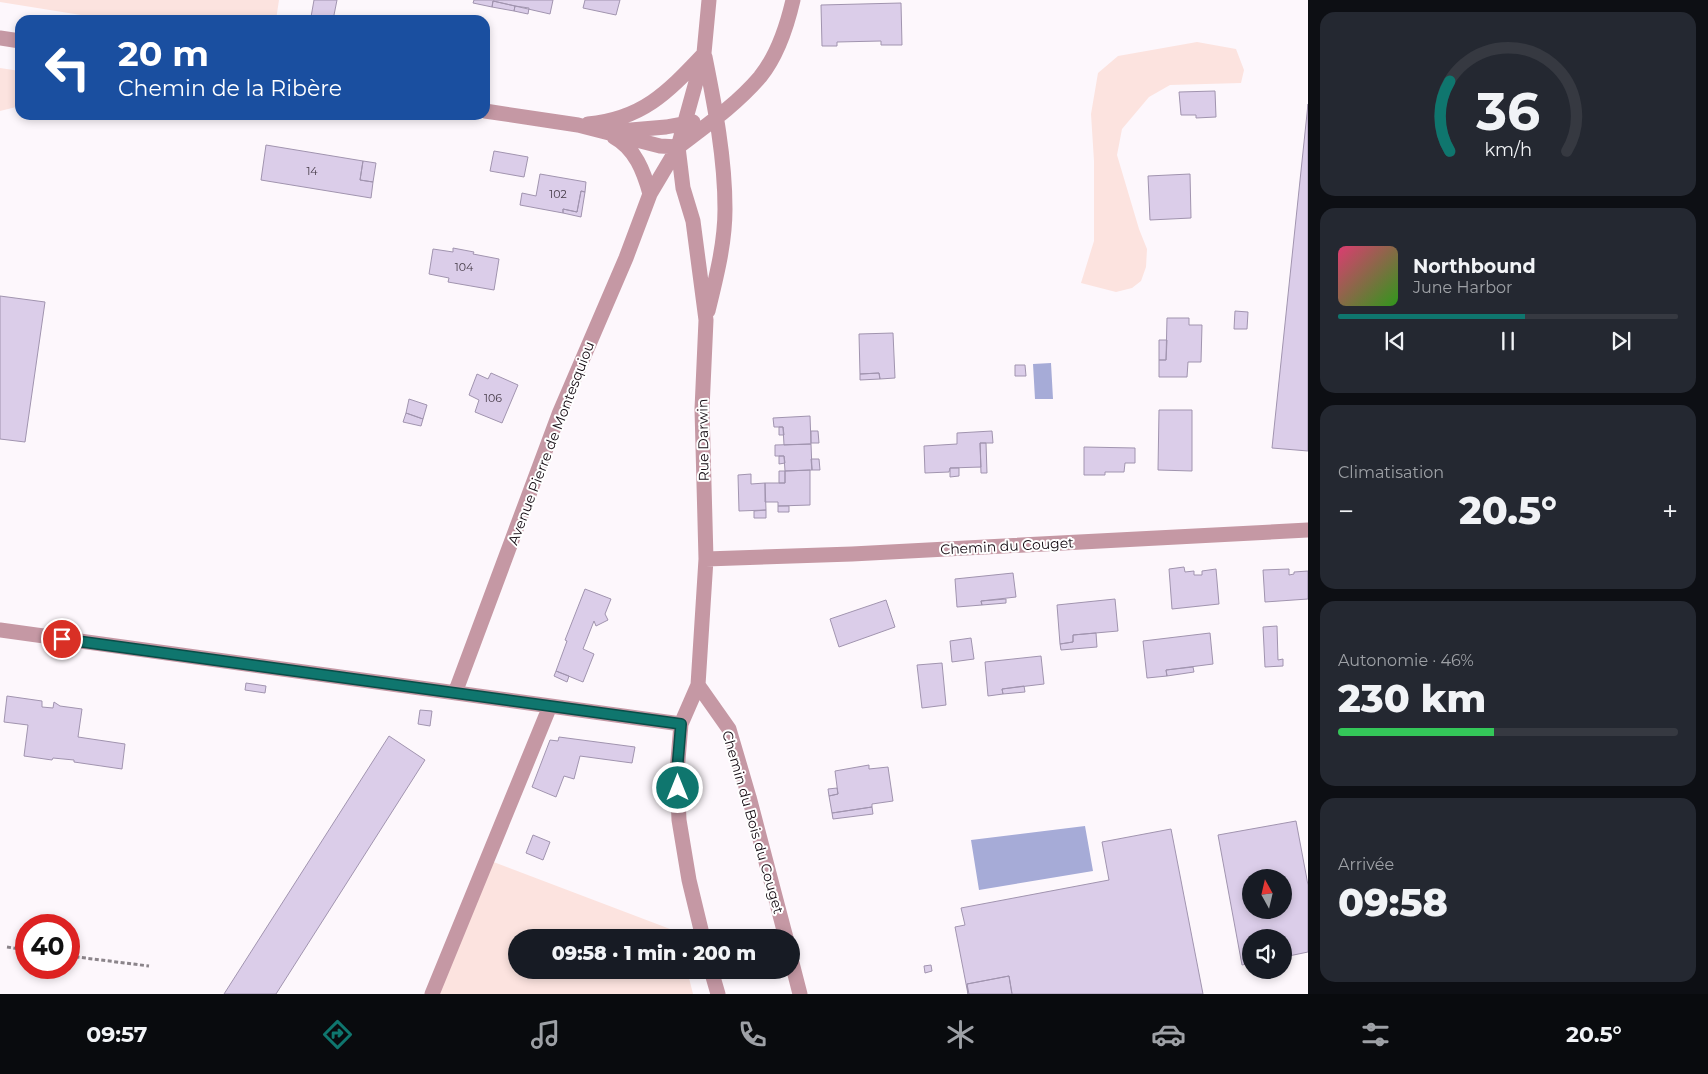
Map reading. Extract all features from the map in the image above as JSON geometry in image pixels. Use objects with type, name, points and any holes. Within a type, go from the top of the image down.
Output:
[{"type":"street","name":"Avenue Pierre de Montesquiou","points":[[455,693],[559,414],[626,258],[650,194],[678,147],[704,53],[709,0]]},
{"type":"street","points":[[490,112],[578,125],[660,146],[678,147],[743,95],[761,75],[781,41],[794,0]]},
{"type":"street","points":[[0,38],[15,40]]},
{"type":"street","name":"Avenue Pierre de Montesquiou","points":[[704,53],[716,118]]},
{"type":"street","points":[[578,125],[604,123],[629,115],[652,103],[673,87],[704,53]]},
{"type":"street","points":[[606,132],[666,127],[716,118]]},
{"type":"street","name":"Rue Darwin","points":[[706,320],[718,270],[725,209],[721,146],[716,118]]},
{"type":"street","points":[[606,132],[620,140],[632,153],[642,168],[650,194]]},
{"type":"street","name":"Rue Darwin","points":[[678,147],[683,188],[693,221],[706,320],[702,409],[706,559],[698,685],[681,724],[677,772],[679,820],[689,880],[701,929]]},
{"type":"street","name":"Chemin du Couget","points":[[706,559],[852,554],[1308,530]]},
{"type":"street","points":[[0,630],[681,724]]},
{"type":"street","name":"Chemin du Bois du Couget","points":[[698,685],[728,729],[749,797],[784,929]]},
{"type":"street","points":[[432,994],[550,706]]},
{"type":"street","points":[[714,979],[718,994]]},
{"type":"street","points":[[796,979],[800,994]]},
{"type":"path","points":[[7,947],[15,948]]},
{"type":"path","points":[[80,957],[149,966]]},
{"type":"shaded area","points":[[0,0],[279,0],[277,15],[81,15],[0,2]]},
{"type":"shaded area","points":[[1197,42],[1236,49],[1244,70],[1241,83],[1170,85],[1149,97],[1122,129],[1117,155],[1139,229],[1147,249],[1146,267],[1141,281],[1132,288],[1116,292],[1081,283],[1094,241],[1094,161],[1091,114],[1098,73],[1118,56]]},
{"type":"shaded area","points":[[0,68],[15,70],[15,107],[0,111]]},
{"type":"shaded area","points":[[483,858],[670,929],[508,929],[508,979],[689,979],[693,994],[427,994]]},
{"type":"water","points":[[1051,363],[1053,399],[1035,399],[1033,364]]},
{"type":"water","points":[[1085,826],[1093,871],[979,890],[971,840]]},
{"type":"building","points":[[314,0],[337,0],[334,15],[311,15]]},
{"type":"building","points":[[474,0],[553,0],[550,14],[493,1],[492,7],[473,3]]},
{"type":"building","points":[[585,0],[620,0],[616,15],[583,8]]},
{"type":"building","points":[[493,1],[515,6],[514,11],[492,7]]},
{"type":"building","points":[[901,3],[902,45],[881,45],[881,41],[837,42],[837,46],[822,46],[821,5]]},
{"type":"building","points":[[515,6],[529,8],[528,14],[514,11]]},
{"type":"building","points":[[1215,91],[1216,117],[1196,118],[1196,115],[1181,115],[1179,92]]},
{"type":"building","points":[[1308,104],[1308,451],[1272,448]]},
{"type":"building","points":[[266,145],[363,161],[360,180],[373,182],[371,198],[261,180]]},
{"type":"building","points":[[494,151],[528,157],[524,177],[490,171]]},
{"type":"building","points":[[363,161],[376,163],[373,182],[360,180]]},
{"type":"building","points":[[540,174],[586,182],[585,192],[581,191],[577,212],[563,209],[563,213],[520,205],[522,193],[536,196]]},
{"type":"building","points":[[1190,174],[1191,218],[1150,220],[1148,176]]},
{"type":"building","points":[[581,191],[585,192],[581,217],[563,213],[563,209],[577,212]]},
{"type":"building","points":[[453,248],[499,259],[494,290],[448,282],[449,278],[429,274],[433,249],[453,252]]},
{"type":"building","points":[[0,296],[45,302],[25,442],[0,439]]},
{"type":"building","points":[[1235,311],[1248,312],[1247,329],[1234,329]]},
{"type":"building","points":[[1167,318],[1189,318],[1189,325],[1202,325],[1201,362],[1188,362],[1187,377],[1159,377],[1159,360],[1166,360]]},
{"type":"building","points":[[893,333],[895,378],[880,379],[879,373],[860,374],[859,334]]},
{"type":"building","points":[[1159,340],[1167,340],[1166,360],[1159,360]]},
{"type":"building","points":[[1015,365],[1025,365],[1026,376],[1015,376]]},
{"type":"building","points":[[491,373],[518,385],[502,423],[475,412],[479,400],[469,395],[477,374],[488,379]]},
{"type":"building","points":[[879,373],[880,379],[860,380],[860,374]]},
{"type":"building","points":[[409,399],[427,405],[423,419],[406,413]]},
{"type":"building","points":[[1159,410],[1192,410],[1192,471],[1158,470]]},
{"type":"building","points":[[406,413],[423,419],[421,426],[403,422]]},
{"type":"building","points":[[810,416],[811,444],[784,445],[783,427],[774,427],[773,418]]},
{"type":"building","points":[[779,427],[783,427],[784,435],[779,435]]},
{"type":"building","points":[[811,431],[818,431],[819,443],[811,443]]},
{"type":"building","points":[[992,431],[993,443],[980,443],[981,467],[950,468],[949,472],[925,473],[924,446],[957,444],[957,433]]},
{"type":"building","points":[[980,443],[986,443],[987,473],[981,473]]},
{"type":"building","points":[[811,444],[812,470],[785,471],[784,456],[775,456],[775,445]]},
{"type":"building","points":[[1084,447],[1135,448],[1135,463],[1125,463],[1124,472],[1105,472],[1105,475],[1084,475]]},
{"type":"building","points":[[779,456],[784,456],[785,463],[779,464]]},
{"type":"building","points":[[811,459],[819,459],[820,470],[812,470]]},
{"type":"building","points":[[950,468],[959,468],[959,476],[950,477]]},
{"type":"building","points":[[810,470],[810,505],[778,506],[778,502],[765,502],[765,483],[785,483],[785,471]]},
{"type":"building","points":[[779,471],[785,471],[785,483],[779,483]]},
{"type":"building","points":[[751,474],[751,484],[765,483],[766,510],[739,511],[738,475]]},
{"type":"building","points":[[778,506],[789,506],[789,512],[778,512]]},
{"type":"building","points":[[766,510],[766,518],[754,518],[754,511]]},
{"type":"building","points":[[1184,567],[1185,572],[1194,571],[1194,575],[1202,575],[1202,571],[1216,569],[1219,604],[1172,609],[1169,569]]},
{"type":"building","points":[[1289,569],[1289,575],[1294,574],[1294,572],[1308,571],[1308,599],[1265,602],[1263,570]]},
{"type":"building","points":[[1013,573],[1016,597],[981,601],[982,605],[957,607],[955,579]]},
{"type":"building","points":[[585,589],[611,599],[605,614],[608,620],[596,626],[594,621],[583,649],[594,654],[583,682],[556,671],[567,641],[565,640]]},
{"type":"building","points":[[1006,599],[1006,603],[982,605],[981,601]]},
{"type":"building","points":[[1115,599],[1118,631],[1073,635],[1073,642],[1060,644],[1057,605]]},
{"type":"building","points":[[886,600],[895,627],[839,647],[830,619]]},
{"type":"building","points":[[1277,626],[1278,660],[1283,659],[1283,666],[1265,667],[1263,627]]},
{"type":"building","points":[[1096,633],[1097,647],[1061,650],[1060,644],[1073,642],[1073,635]]},
{"type":"building","points":[[1210,633],[1213,664],[1166,670],[1167,676],[1147,678],[1143,641]]},
{"type":"building","points":[[971,638],[974,659],[952,662],[950,641]]},
{"type":"building","points":[[1041,656],[1044,684],[1002,689],[1003,694],[988,696],[985,662]]},
{"type":"building","points":[[942,663],[946,705],[922,708],[917,665]]},
{"type":"building","points":[[1193,667],[1194,672],[1167,676],[1166,670]]},
{"type":"building","points":[[556,671],[569,676],[567,682],[554,676]]},
{"type":"building","points":[[246,683],[266,686],[265,693],[245,690]]},
{"type":"building","points":[[1024,686],[1025,692],[1003,694],[1002,689]]},
{"type":"building","points":[[7,696],[42,701],[42,707],[53,708],[54,702],[60,706],[82,709],[78,737],[125,744],[122,769],[74,762],[74,760],[53,758],[52,760],[24,756],[28,725],[4,722]]},
{"type":"building","points":[[420,710],[432,711],[430,726],[418,724]]},
{"type":"building","points":[[389,736],[425,760],[276,994],[224,994]]},
{"type":"building","points":[[559,737],[635,747],[632,763],[580,756],[574,779],[564,776],[556,797],[532,787],[550,740],[558,741]]},
{"type":"building","points":[[869,765],[869,769],[888,767],[893,801],[872,804],[872,807],[832,813],[829,796],[838,794],[835,771]]},
{"type":"building","points":[[837,788],[838,794],[829,796],[828,789]]},
{"type":"building","points":[[872,807],[873,814],[833,819],[832,813]]},
{"type":"building","points":[[1296,821],[1308,885],[1308,952],[1292,955],[1292,929],[1242,929],[1242,965],[1218,835]]},
{"type":"building","points":[[1171,829],[1203,994],[1012,994],[1009,976],[967,984],[968,994],[955,927],[965,925],[961,908],[1109,880],[1102,842]]},
{"type":"building","points":[[533,835],[550,842],[543,860],[526,853]]},
{"type":"building","points":[[931,965],[932,971],[925,973],[924,966]]},
{"type":"building","points":[[1009,976],[1012,994],[969,994],[967,984]]},
{"type":"route","points":[[62,639],[681,724],[677,772],[678,788]]}]
